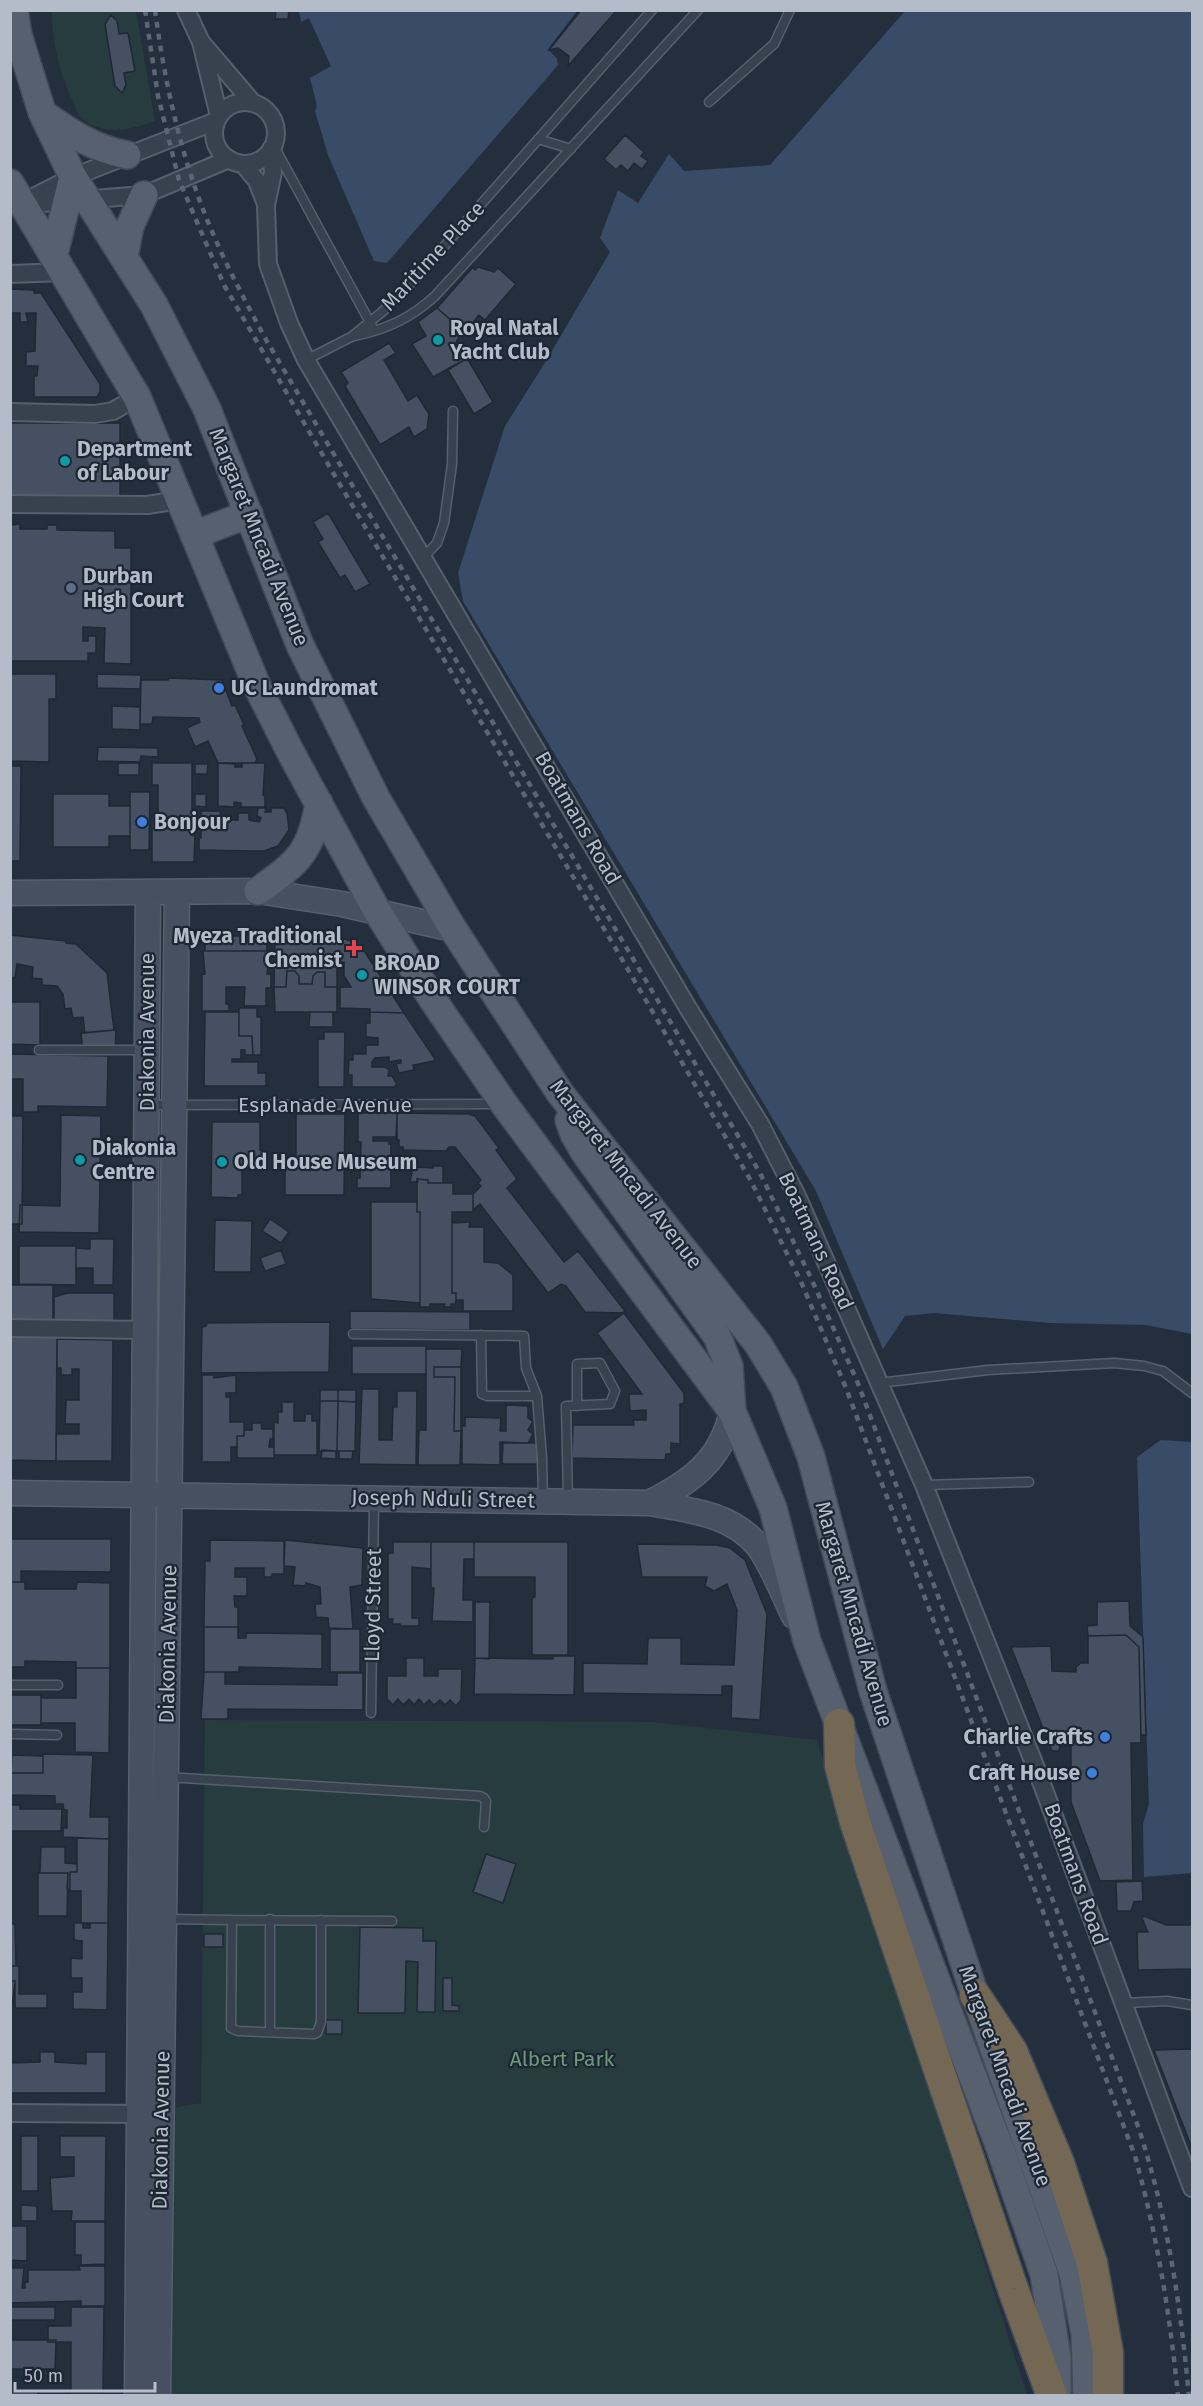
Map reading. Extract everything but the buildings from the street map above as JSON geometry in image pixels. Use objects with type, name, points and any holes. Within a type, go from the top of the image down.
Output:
[{"type":"highway","points":[[839,1724],[840,1766],[855,1822],[1013,2289],[1052,2396]]},
{"type":"highway","points":[[975,1995],[1012,2051],[1059,2163],[1092,2263],[1108,2353],[1108,2396]]},
{"type":"main road","name":"Margaret Mncadi Avenue","points":[[14,10],[18,35],[42,112],[76,192],[124,257],[154,305],[207,409],[300,645],[376,798],[453,929],[560,1093],[626,1173],[758,1344],[784,1387],[811,1457],[873,1691],[975,1995],[1073,2273],[1085,2334],[1087,2396]]},
{"type":"main road","points":[[42,112],[78,138],[108,152],[127,155]]},
{"type":"main road","points":[[59,263],[76,192]]},
{"type":"main road","points":[[124,257],[130,226],[144,195]]},
{"type":"main road","name":"Margaret Mncadi Avenue","points":[[14,199],[59,263],[137,397],[257,686],[377,911],[433,1000],[504,1104],[732,1411],[773,1508],[807,1641],[1000,2148],[1044,2274],[1057,2357],[1057,2396]]},
{"type":"main road","points":[[194,535],[249,514]]},
{"type":"main road","points":[[258,891],[298,860],[307,848],[319,802]]},
{"type":"main road","points":[[560,1093],[574,1134],[585,1153],[717,1336],[729,1366],[732,1411]]},
{"type":"street","points":[[186,10],[201,42],[217,119],[214,138],[217,147],[236,161],[257,182],[266,205]]},
{"type":"street","points":[[201,42],[253,103]]},
{"type":"street","points":[[14,199],[76,192],[127,155],[217,119],[230,105],[246,102],[261,106],[272,118],[276,133],[272,147],[273,172],[266,205],[268,264],[289,323],[306,360]]},
{"type":"street","points":[[14,199],[76,192],[144,195],[236,161],[262,159],[272,147]]},
{"type":"street","points":[[10,274],[59,263]]},
{"type":"street","name":"Boatmans Road","points":[[306,360],[688,1008],[760,1124],[797,1196],[924,1485],[1039,1776],[1192,2187]]},
{"type":"street","points":[[10,412],[95,414],[113,411],[137,397]]},
{"type":"street","points":[[10,504],[147,505],[180,500]]},
{"type":"street","points":[[10,893],[258,891],[377,911],[453,929]]},
{"type":"street","name":"Diakonia Avenue","points":[[148,893],[142,1680],[158,1792],[164,1918],[150,2114]]},
{"type":"street","name":"Diakonia Avenue","points":[[147,2390],[150,2114],[158,1792],[167,1681],[177,893]]},
{"type":"street","points":[[147,1050],[175,1050]]},
{"type":"street","points":[[145,1298],[172,1298]]},
{"type":"street","points":[[10,1328],[145,1330]]},
{"type":"street","points":[[649,1503],[681,1487],[703,1467],[727,1433],[732,1411]]},
{"type":"street","name":"Joseph Nduli Street","points":[[10,1492],[649,1503],[706,1513],[733,1524],[759,1547],[807,1641]]},
{"type":"street","points":[[142,1680],[167,1681]]},
{"type":"street","points":[[10,2113],[150,2114]]},
{"type":"lane","name":"Maritime Place","points":[[306,360],[351,337],[417,277],[652,10]]},
{"type":"lane","points":[[351,337],[375,332],[414,314],[435,297],[698,10]]},
{"type":"lane","points":[[709,102],[774,44],[790,10]]},
{"type":"lane","points":[[538,139],[571,149]]},
{"type":"lane","points":[[272,147],[375,332]]},
{"type":"lane","points":[[423,558],[437,543],[444,523],[452,464],[453,411]]},
{"type":"lane","points":[[39,1050],[147,1050]]},
{"type":"lane","name":"Esplanade Avenue","points":[[146,1105],[504,1104]]},
{"type":"lane","points":[[353,1334],[524,1336],[526,1368],[537,1396],[543,1501]]},
{"type":"lane","points":[[481,1335],[482,1394],[487,1396],[537,1396]]},
{"type":"lane","points":[[568,1501],[566,1407],[607,1405],[613,1400],[615,1390],[600,1363],[577,1364],[577,1406]]},
{"type":"lane","points":[[879,1383],[988,1370],[1114,1363],[1144,1366],[1163,1371],[1192,1393]]},
{"type":"lane","points":[[924,1485],[1029,1482]]},
{"type":"lane","name":"Lloyd Street","points":[[371,1713],[374,1498]]},
{"type":"lane","points":[[10,1685],[58,1685]]},
{"type":"lane","points":[[10,1734],[57,1735]]},
{"type":"lane","points":[[158,1792],[480,1796],[486,1801],[484,1827]]},
{"type":"lane","points":[[164,1918],[392,1921]]},
{"type":"lane","points":[[270,1919],[270,2032]]},
{"type":"lane","points":[[232,1920],[231,2028],[238,2031],[314,2034],[320,2029],[321,1920]]},
{"type":"lane","points":[[1124,2003],[1167,2001],[1192,2006]]},
{"type":"green space","points":[[52,11],[136,11],[155,121],[116,130],[97,127],[80,117],[56,52]]},
{"type":"green space","name":"Albert Park","points":[[205,1720],[652,1722],[817,1740],[1027,2395],[137,2396],[139,2114],[201,2103]]},
{"type":"water","points":[[299,10],[577,11],[548,49],[557,59],[558,65],[387,263],[374,261],[328,155],[315,111],[317,106],[310,78],[331,66],[309,18],[301,22]]},
{"type":"water","points":[[906,10],[1192,11],[1192,1334],[1146,1325],[1051,1323],[934,1313],[905,1316],[883,1349],[816,1191],[463,601],[458,573],[505,426],[610,252],[600,238],[618,190],[638,203],[669,154],[684,171],[770,165]]},
{"type":"water","points":[[1161,1440],[1192,1442],[1192,1873],[1144,1877],[1143,1824],[1149,1804],[1137,1457]]},
{"type":"railway","points":[[145,10],[158,96],[179,180],[224,285],[751,1181],[802,1284],[846,1388],[1135,2156],[1162,2275],[1178,2396]]},
{"type":"railway","points":[[155,10],[164,68],[184,154],[203,209],[238,287],[265,338],[760,1173],[811,1278],[857,1381],[1139,2129],[1158,2195],[1172,2261],[1189,2396]]},
{"type":"place","name":"Royal Natal Yacht Club","points":[[438,340]]},
{"type":"place","name":"Department of Labour","points":[[65,461]]},
{"type":"place","name":"Durban High Court","points":[[71,588]]},
{"type":"place","name":"UC Laundromat","points":[[219,688]]},
{"type":"place","name":"Bonjour","points":[[142,822]]},
{"type":"place","name":"Myeza Traditional Chemist","points":[[354,948]]},
{"type":"place","name":"BROAD WINSOR COURT","points":[[362,975]]},
{"type":"place","name":"Diakonia Centre","points":[[80,1160]]},
{"type":"place","name":"Old House Museum","points":[[222,1162]]},
{"type":"place","name":"Charlie Crafts","points":[[1105,1737]]},
{"type":"place","name":"Craft House","points":[[1092,1773]]}]
